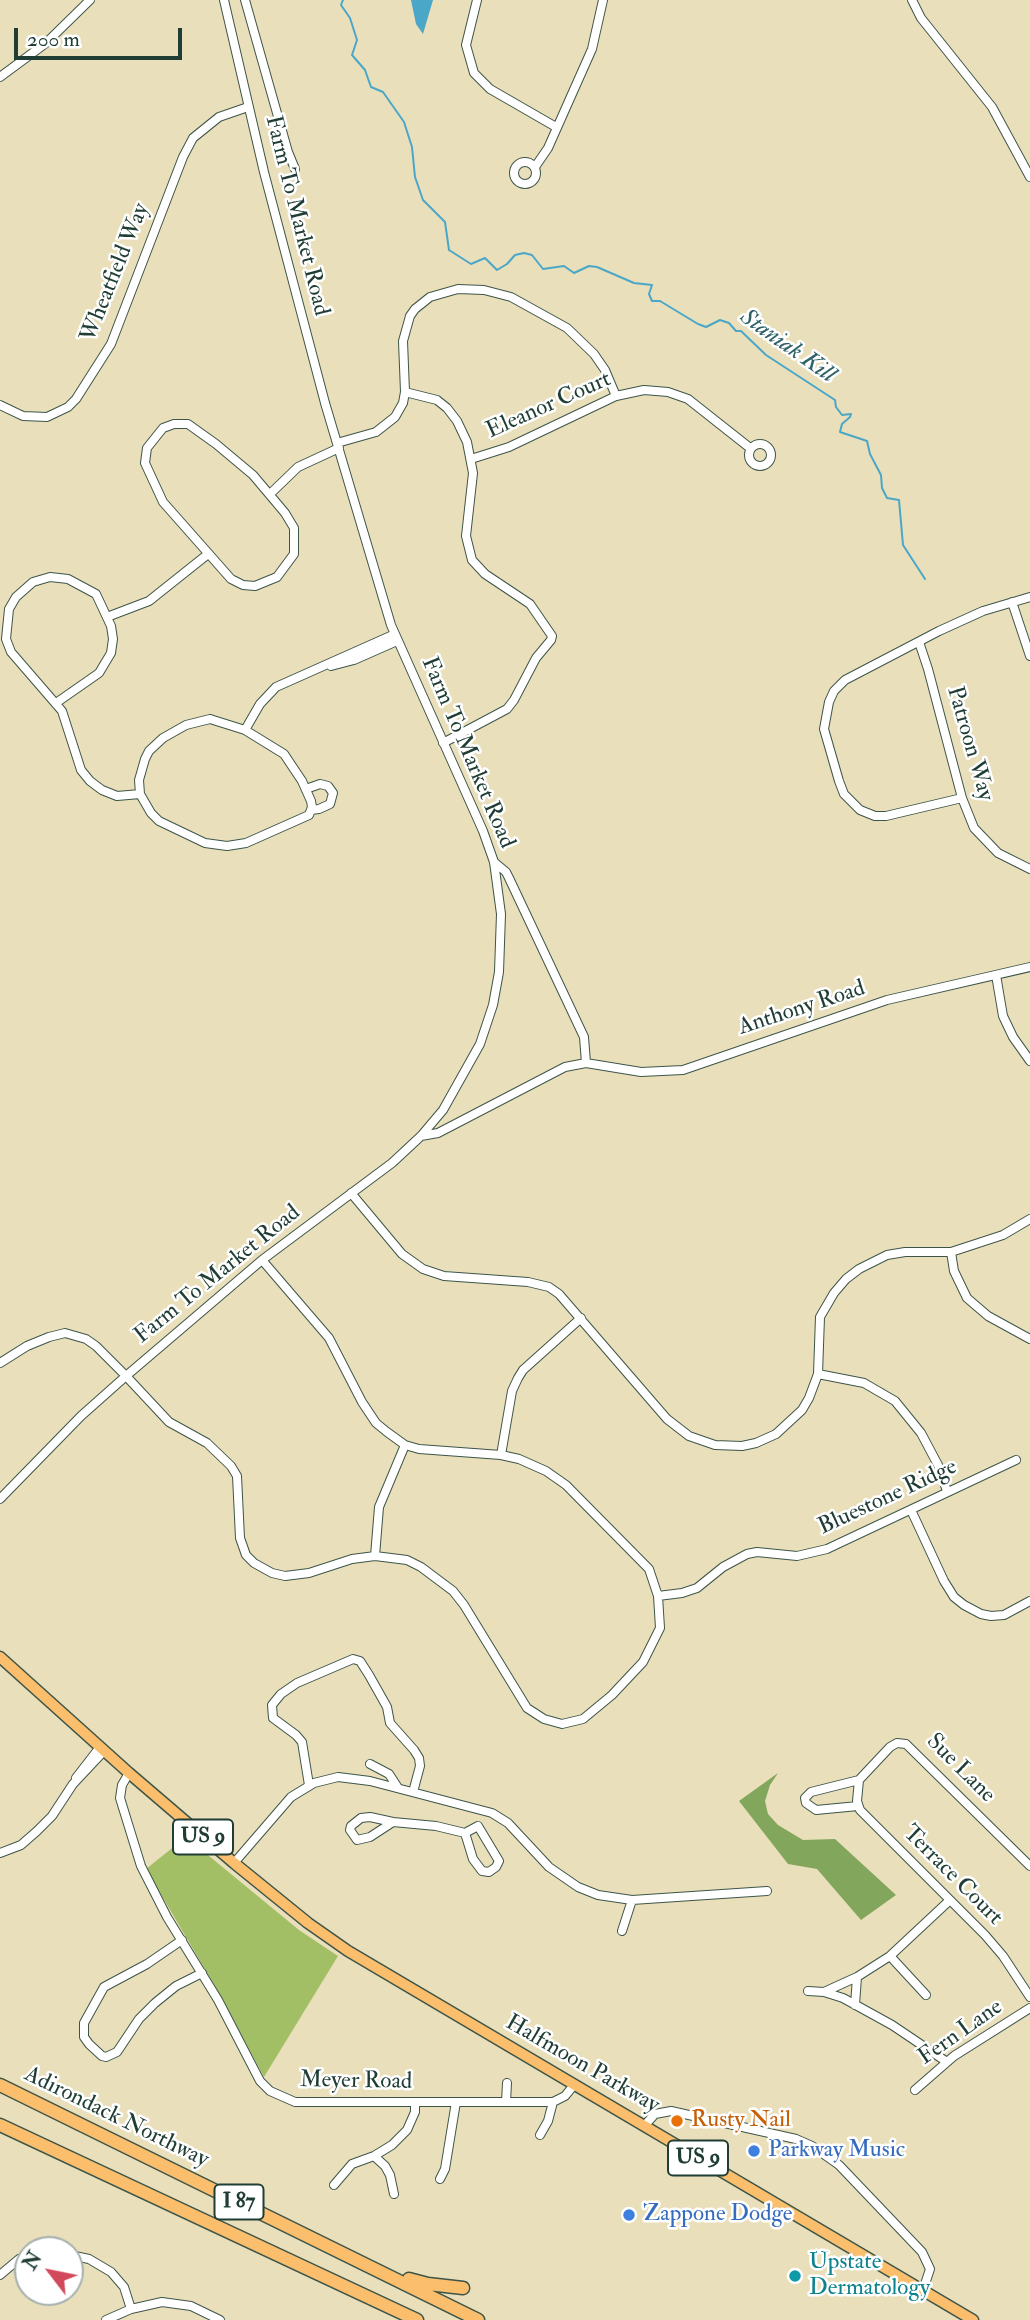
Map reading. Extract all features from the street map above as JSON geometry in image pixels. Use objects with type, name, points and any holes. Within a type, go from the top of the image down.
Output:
[{"type":"highway","name":"Adirondack Northway","points":[[0,2085],[478,2320]]},
{"type":"highway","name":"I 87","points":[[0,2125],[417,2320]]},
{"type":"highway","points":[[346,2254],[415,2281],[463,2288]]},
{"type":"main road","name":"US 9","points":[[0,1657],[233,1863]]},
{"type":"main road","name":"Halfmoon Parkway","points":[[233,1863],[318,1930],[423,1996],[973,2320]]},
{"type":"street","points":[[0,77],[46,43],[90,0]]},
{"type":"street","name":"Farm To Market Road","points":[[0,1499],[81,1416],[127,1376],[262,1260],[391,1163],[421,1136],[443,1110],[469,1066],[480,1044],[493,1005],[502,936],[494,862],[483,831],[396,638],[338,446],[267,185],[223,0]]},
{"type":"street","points":[[245,0],[295,169]]},
{"type":"street","points":[[477,0],[467,45],[474,73],[490,89],[556,127]]},
{"type":"street","points":[[535,167],[548,148],[592,49],[603,0]]},
{"type":"street","points":[[912,0],[921,18],[992,107],[1030,177]]},
{"type":"street","name":"Wheatfield Way","points":[[0,405],[23,416],[47,417],[68,407],[76,399],[111,344],[183,157],[194,138],[219,117],[248,107]]},
{"type":"street","points":[[270,494],[298,467],[338,446],[383,428],[400,409],[405,392],[403,341],[410,316],[430,297],[466,289],[493,291],[511,297],[574,333],[600,362],[616,396]]},
{"type":"street","name":"Eleanor Court","points":[[471,459],[521,442],[616,396],[644,390],[677,395],[696,404],[750,448]]},
{"type":"street","points":[[405,392],[429,397],[447,408],[463,431],[471,459],[473,488],[466,536],[471,559],[485,574],[530,604],[552,637],[536,658],[507,709],[443,743]]},
{"type":"street","points":[[174,424],[188,424],[238,462],[270,494],[294,528],[295,554],[277,577],[255,586],[243,585],[231,579],[163,502],[145,463],[147,448],[163,428],[174,424]]},
{"type":"street","points":[[107,617],[149,601],[208,554]]},
{"type":"street","points":[[56,703],[99,673],[106,664],[113,639],[107,617],[96,594],[68,579],[50,577],[33,582],[16,597],[9,609],[6,639],[11,652],[62,711],[81,770],[90,781],[117,796],[141,794]]},
{"type":"street","points":[[962,798],[886,816],[876,816],[860,810],[844,794],[824,729],[829,702],[839,685],[919,642],[983,611],[1030,597]]},
{"type":"street","points":[[1012,603],[1030,656]]},
{"type":"street","points":[[245,730],[260,704],[276,687],[396,638]]},
{"type":"street","name":"Patroon Way","points":[[919,642],[962,798],[974,828],[984,842],[998,853],[1030,869]]},
{"type":"street","points":[[210,719],[245,730],[284,754],[306,789],[311,810],[309,815],[246,842],[227,846],[215,845],[190,837],[159,821],[151,813],[141,794],[141,768],[149,751],[163,738],[186,725],[210,719]]},
{"type":"street","points":[[306,789],[320,784],[328,786],[332,793],[330,804],[311,810]]},
{"type":"street","points":[[494,862],[506,872],[584,1037],[586,1063]]},
{"type":"street","name":"Anthony Road","points":[[421,1136],[438,1133],[565,1067],[586,1063],[641,1072],[683,1070],[887,1000],[1030,967]]},
{"type":"street","points":[[996,975],[1003,1016],[1013,1037],[1030,1060]]},
{"type":"street","points":[[351,1193],[402,1254],[423,1269],[444,1276],[540,1284],[559,1294],[667,1419],[689,1436],[715,1445],[742,1446],[756,1443],[776,1434],[802,1410],[818,1374],[820,1317],[828,1301],[846,1279],[870,1262],[887,1255],[951,1252],[1003,1235],[1030,1219]]},
{"type":"street","points":[[951,1252],[954,1271],[967,1298],[988,1316],[1030,1339]]},
{"type":"street","points":[[0,1363],[27,1346],[65,1334],[76,1335],[96,1346],[169,1422],[208,1443],[231,1466],[237,1476],[240,1538],[246,1555],[254,1563],[272,1573],[294,1575],[352,1559],[375,1556],[407,1560],[453,1591],[527,1708],[544,1719],[562,1724],[574,1723],[593,1712],[643,1662],[660,1628],[658,1595],[649,1569],[566,1485],[546,1471],[519,1459],[501,1455],[432,1451],[405,1445],[376,1423],[329,1339],[262,1260]]},
{"type":"street","points":[[501,1455],[512,1391],[518,1378],[523,1370],[581,1318]]},
{"type":"street","points":[[818,1374],[864,1383],[895,1401],[921,1433],[938,1465],[947,1492]]},
{"type":"street","points":[[375,1556],[379,1507],[405,1445]]},
{"type":"street","name":"Bluestone Ridge","points":[[658,1595],[682,1593],[697,1588],[723,1567],[747,1554],[811,1554],[1016,1460]]},
{"type":"street","points":[[911,1510],[944,1581],[954,1597],[964,1605],[991,1616],[1004,1615],[1030,1601]]},
{"type":"street","points":[[309,1785],[302,1742],[273,1718],[272,1705],[281,1694],[297,1683],[356,1659],[369,1675],[387,1707],[390,1723],[419,1758],[420,1766],[413,1792]]},
{"type":"street","name":"Sue Lane","points":[[859,1780],[890,1747],[906,1744],[1030,1866]]},
{"type":"street","points":[[0,1853],[22,1845],[52,1816],[82,1767],[102,1749]]},
{"type":"street","points":[[370,1764],[389,1774],[398,1788]]},
{"type":"street","name":"Meyer Road","points":[[129,1773],[122,1785],[120,1798],[141,1866],[260,2081],[275,2095],[295,2102],[554,2102]]},
{"type":"street","points":[[233,1863],[290,1797],[309,1785],[338,1777],[370,1781],[492,1813],[508,1823],[549,1867],[571,1882],[598,1895],[632,1900],[767,1891]]},
{"type":"street","points":[[859,1780],[858,1806],[816,1810],[806,1803],[806,1797],[811,1792],[859,1780]]},
{"type":"street","name":"Terrace Court","points":[[858,1806],[865,1817],[1003,1956],[1030,1997]]},
{"type":"street","points":[[393,1822],[361,1840],[354,1838],[350,1830],[361,1818],[380,1817],[393,1822],[436,1826],[465,1833],[478,1826],[499,1861],[493,1870],[482,1871],[477,1865],[465,1833]]},
{"type":"street","points":[[622,1931],[632,1900]]},
{"type":"street","points":[[824,1992],[857,1977],[890,1956],[950,1900]]},
{"type":"street","points":[[182,1940],[147,1964],[104,1987],[85,2024],[84,2037],[102,2056],[117,2052],[139,2019],[155,2003],[176,1986],[202,1973]]},
{"type":"street","points":[[890,1956],[926,1994]]},
{"type":"street","points":[[855,2005],[857,1977]]},
{"type":"street","points":[[808,1991],[824,1992],[855,2005],[892,2025],[947,2062]]},
{"type":"street","name":"Fern Lane","points":[[915,2090],[947,2062],[1030,2008]]},
{"type":"street","points":[[506,2102],[507,2084]]},
{"type":"street","points":[[540,2135],[554,2102],[565,2096],[575,2085]]},
{"type":"street","points":[[440,2179],[447,2159],[456,2102]]},
{"type":"street","points":[[334,2185],[352,2164],[374,2157],[392,2145],[407,2130],[415,2112],[415,2103]]},
{"type":"street","points":[[644,2126],[655,2114],[671,2111],[796,2139],[812,2146],[839,2165],[922,2252],[930,2269],[923,2290]]},
{"type":"street","points":[[374,2157],[385,2166],[390,2175],[394,2194]]},
{"type":"street","points":[[84,2258],[111,2272],[124,2287],[131,2309]]},
{"type":"street","points":[[0,2275],[14,2263]]},
{"type":"street","points":[[106,2320],[131,2309],[162,2302],[191,2306],[220,2320]]},
{"type":"green space","points":[[778,1773],[770,1785],[765,1801],[768,1814],[778,1825],[803,1840],[835,1839],[896,1895],[861,1920],[817,1869],[788,1864],[739,1801]]},
{"type":"green space","points":[[186,1837],[299,1930],[338,1956],[264,2077],[216,1988],[146,1869]]},
{"type":"water","points":[[411,0],[433,0],[423,34],[416,24]]},
{"type":"waterway","name":"Staniak Kill","points":[[343,0],[341,5],[350,18],[357,40],[352,55],[365,70],[371,87],[383,92],[404,122],[412,147],[415,177],[423,200],[445,222],[449,250],[471,264],[485,258],[497,270],[515,255],[524,253],[532,255],[543,269],[564,266],[574,273],[589,266],[597,267],[634,283],[652,285],[649,294],[652,301],[660,301],[698,324],[706,327],[720,320],[729,323],[736,331],[741,331],[766,355],[835,400],[842,415],[851,414],[842,424],[840,432],[867,441],[887,498],[899,500],[903,545],[925,579]]},
{"type":"place","name":"Rusty Nail","points":[[677,2121]]},
{"type":"place","name":"Parkway Music","points":[[754,2151]]},
{"type":"place","name":"Zappone Dodge","points":[[629,2215]]},
{"type":"place","name":"Upstate Dermatology","points":[[795,2276]]}]
